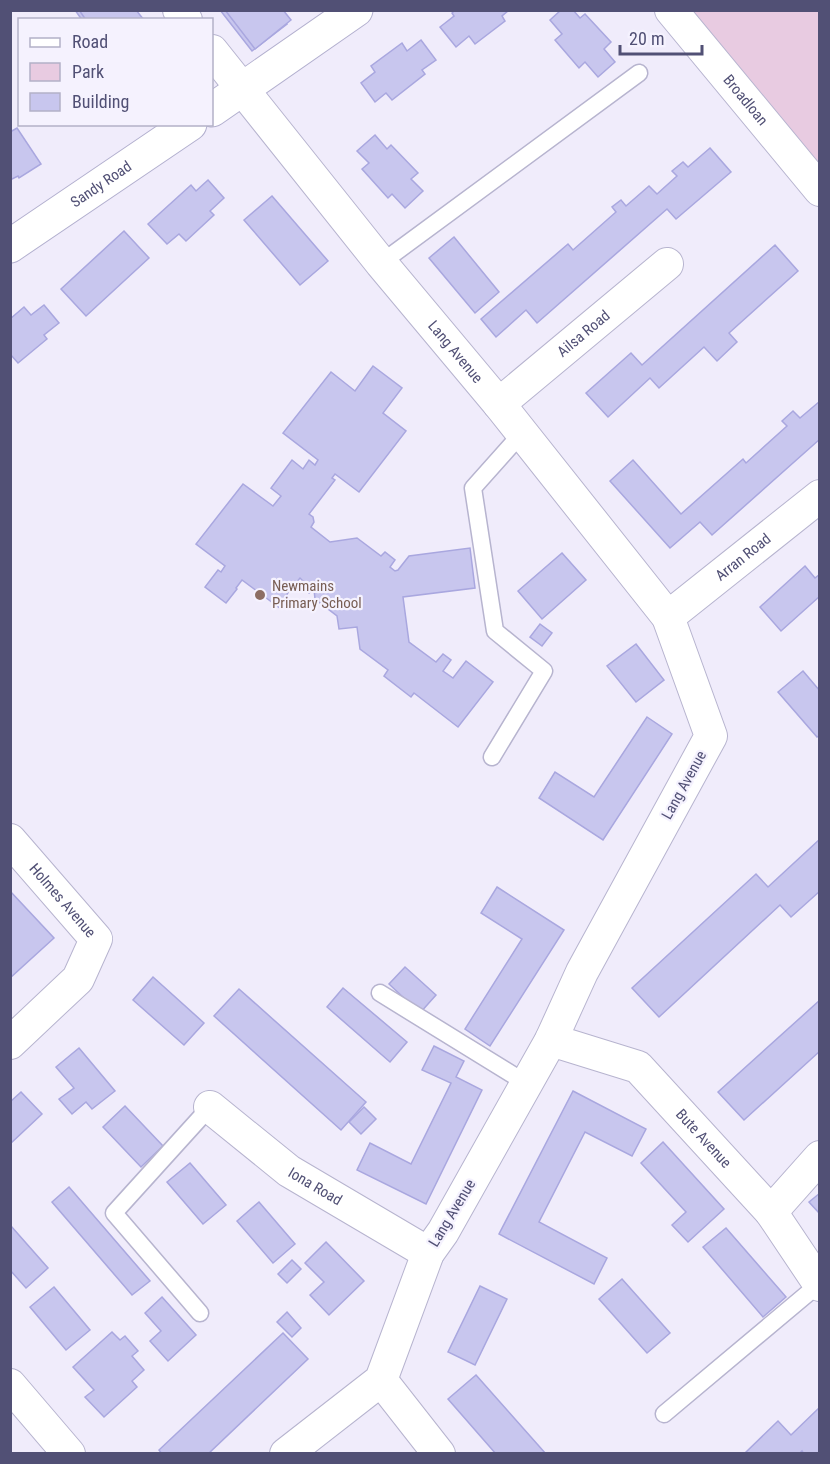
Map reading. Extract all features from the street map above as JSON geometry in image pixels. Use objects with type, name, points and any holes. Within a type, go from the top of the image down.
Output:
[{"type":"main road","points":[[213,109],[357,10]]},
{"type":"main road","name":"Sandy Road","points":[[10,246],[187,126]]},
{"type":"street","name":"Broadloan","points":[[671,10],[819,190]]},
{"type":"street","name":"Lang Avenue","points":[[213,52],[381,263],[499,404],[668,617],[711,736],[582,972],[551,1040],[443,1232],[428,1253],[381,1380]]},
{"type":"street","name":"Ailsa Road","points":[[499,404],[667,264]]},
{"type":"street","name":"Arran Road","points":[[668,617],[819,496]]},
{"type":"street","name":"Holmes Avenue","points":[[10,840],[96,939],[78,979],[10,1044]]},
{"type":"street","name":"Bute Avenue","points":[[551,1040],[638,1067],[771,1212],[819,1284]]},
{"type":"street","name":"Iona Road","points":[[210,1107],[289,1172],[428,1253]]},
{"type":"street","points":[[771,1212],[819,1157]]},
{"type":"street","points":[[286,1454],[381,1380],[439,1454]]},
{"type":"street","points":[[10,1385],[69,1454]]},
{"type":"lane","points":[[381,263],[639,73]]},
{"type":"lane","points":[[492,757],[544,671],[495,631],[473,488],[522,433]]},
{"type":"lane","points":[[380,993],[526,1083]]},
{"type":"lane","points":[[200,1313],[114,1213],[210,1107]]},
{"type":"lane","points":[[664,1414],[819,1284]]},
{"type":"green space","points":[[690,11],[819,11],[819,170]]},
{"type":"building","points":[[75,10],[133,10],[139,18],[81,18]]},
{"type":"building","points":[[79,10],[136,10],[142,18],[85,18]]},
{"type":"building","points":[[220,10],[277,10],[287,24],[252,51]]},
{"type":"building","points":[[225,10],[283,10],[291,20],[255,49]]},
{"type":"building","points":[[455,10],[509,10],[502,16],[505,21],[475,44],[469,36],[456,47],[440,27],[454,16],[452,13]]},
{"type":"building","points":[[561,10],[573,10],[580,18],[585,14],[611,42],[604,49],[615,62],[598,77],[585,62],[579,68],[555,40],[562,34],[550,20]]},
{"type":"building","points":[[421,40],[436,60],[422,70],[425,74],[392,100],[386,93],[375,102],[361,83],[375,72],[371,66],[402,43],[407,51]]},
{"type":"building","points":[[17,128],[41,164],[19,178],[18,176],[10,180],[10,132]]},
{"type":"building","points":[[375,135],[387,149],[391,145],[418,173],[411,179],[423,191],[405,208],[392,194],[388,198],[362,169],[369,163],[357,151]]},
{"type":"building","points":[[710,148],[731,172],[676,219],[667,209],[537,323],[526,310],[496,337],[481,319],[568,244],[573,250],[616,212],[612,207],[621,200],[626,206],[649,186],[657,194],[677,176],[672,171],[683,162],[688,167]]},
{"type":"building","points":[[208,180],[224,198],[210,211],[214,215],[186,241],[179,234],[167,244],[148,224],[191,185],[196,191]]},
{"type":"building","points":[[272,196],[328,261],[300,285],[244,220]]},
{"type":"building","points":[[124,231],[149,258],[86,316],[61,289]]},
{"type":"building","points":[[454,237],[499,292],[475,313],[429,258]]},
{"type":"building","points":[[775,245],[798,271],[729,333],[737,342],[717,361],[704,347],[659,388],[650,378],[608,417],[586,393],[631,353],[642,365]]},
{"type":"building","points":[[44,305],[59,323],[44,335],[47,339],[18,363],[10,356],[10,319],[24,307],[31,315]]},
{"type":"building","points":[[373,366],[402,388],[383,413],[406,431],[359,492],[335,474],[332,478],[335,480],[309,514],[313,517],[314,522],[311,527],[330,542],[357,538],[381,556],[385,552],[395,560],[390,567],[395,571],[409,556],[470,548],[475,588],[403,597],[409,642],[436,662],[443,654],[451,660],[443,671],[453,678],[466,661],[493,682],[458,727],[414,693],[411,697],[384,676],[388,670],[360,649],[357,627],[339,629],[337,616],[315,599],[314,589],[309,593],[300,586],[303,581],[300,578],[287,594],[288,600],[281,609],[242,580],[226,603],[205,587],[218,570],[221,572],[225,566],[196,544],[243,484],[273,506],[281,496],[271,488],[292,460],[303,469],[309,460],[315,465],[318,460],[283,433],[331,372],[355,391]]},
{"type":"building","points":[[820,401],[820,439],[712,535],[700,522],[670,548],[610,481],[633,460],[681,514],[743,459],[746,463],[787,426],[782,421],[793,411],[800,418]]},
{"type":"building","points":[[562,553],[586,580],[542,619],[518,591]]},
{"type":"building","points":[[805,566],[815,578],[820,574],[820,596],[781,631],[760,607]]},
{"type":"building","points":[[540,624],[552,633],[542,646],[530,637]]},
{"type":"building","points":[[636,644],[664,680],[636,702],[607,666]]},
{"type":"building","points":[[803,671],[820,691],[820,735],[817,737],[778,692]]},
{"type":"building","points":[[647,717],[672,734],[603,840],[539,798],[555,772],[594,797]]},
{"type":"building","points":[[820,839],[820,891],[791,917],[780,905],[659,1017],[632,988],[756,874],[768,887]]},
{"type":"building","points":[[497,887],[564,930],[490,1046],[465,1029],[522,939],[481,913]]},
{"type":"building","points":[[10,891],[54,938],[10,978],[11,934]]},
{"type":"building","points":[[405,967],[436,995],[420,1013],[389,984]]},
{"type":"building","points":[[153,977],[204,1023],[184,1045],[133,1000]]},
{"type":"building","points":[[343,988],[407,1042],[390,1062],[327,1007]]},
{"type":"building","points":[[239,989],[366,1102],[341,1130],[214,1016]]},
{"type":"building","points":[[820,1000],[820,1051],[744,1120],[718,1092]]},
{"type":"building","points":[[434,1046],[464,1061],[456,1077],[482,1090],[426,1204],[357,1170],[370,1143],[411,1164],[451,1083],[422,1070]]},
{"type":"building","points":[[79,1048],[115,1091],[92,1109],[86,1102],[72,1114],[59,1099],[74,1088],[56,1067]]},
{"type":"building","points":[[573,1091],[646,1129],[632,1156],[585,1132],[539,1222],[607,1258],[594,1284],[499,1234]]},
{"type":"building","points":[[21,1092],[42,1114],[10,1144],[10,1102]]},
{"type":"building","points":[[125,1106],[163,1146],[141,1167],[103,1127]]},
{"type":"building","points":[[364,1107],[376,1119],[361,1134],[349,1122]]},
{"type":"building","points":[[663,1142],[724,1209],[688,1242],[672,1225],[686,1212],[641,1163]]},
{"type":"building","points":[[190,1163],[226,1205],[203,1224],[167,1182]]},
{"type":"building","points":[[69,1187],[150,1281],[132,1295],[52,1202]]},
{"type":"building","points":[[820,1193],[820,1214],[809,1202]]},
{"type":"building","points":[[259,1202],[295,1244],[273,1263],[237,1221]]},
{"type":"building","points":[[11,1226],[48,1268],[26,1288],[10,1270]]},
{"type":"building","points":[[726,1228],[786,1297],[763,1317],[703,1247]]},
{"type":"building","points":[[326,1242],[364,1281],[329,1315],[310,1295],[324,1282],[305,1263]]},
{"type":"building","points":[[292,1260],[301,1269],[287,1283],[278,1274]]},
{"type":"building","points":[[622,1279],[670,1333],[647,1353],[599,1299]]},
{"type":"building","points":[[480,1286],[507,1299],[475,1365],[448,1352]]},
{"type":"building","points":[[54,1287],[90,1330],[66,1350],[30,1307]]},
{"type":"building","points":[[162,1297],[196,1335],[168,1361],[150,1341],[161,1331],[145,1313]]},
{"type":"building","points":[[287,1312],[301,1328],[292,1337],[277,1322]]},
{"type":"building","points":[[112,1332],[120,1340],[125,1336],[138,1351],[132,1356],[144,1370],[132,1381],[137,1387],[104,1417],[85,1397],[94,1390],[73,1367]]},
{"type":"building","points":[[283,1333],[308,1359],[208,1454],[162,1454],[159,1450]]},
{"type":"building","points":[[476,1375],[546,1454],[496,1454],[448,1399]]},
{"type":"building","points":[[820,1407],[820,1454],[804,1454],[802,1451],[799,1454],[744,1454],[778,1421],[791,1435]]},
{"type":"place","name":"Newmains Primary School","points":[[260,595]]}]
